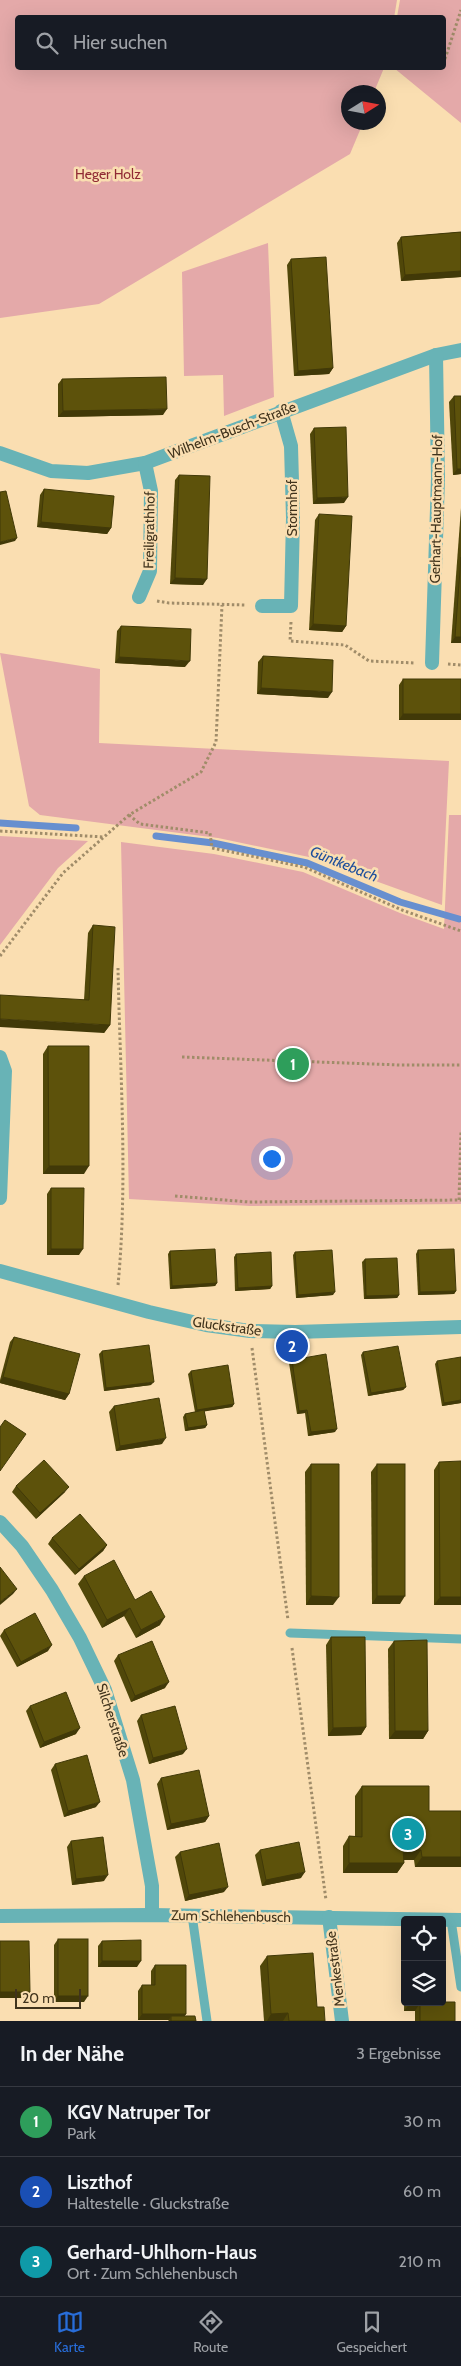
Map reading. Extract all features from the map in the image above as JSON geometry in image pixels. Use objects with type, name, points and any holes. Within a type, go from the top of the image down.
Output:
[{"type":"street","name":"Wilhelm-Busch-Straße","points":[[0,453],[51,471],[88,473],[145,463],[282,410],[436,355],[461,350]]},
{"type":"street","name":"Gerhart-Hauptmann-Hof","points":[[432,663],[438,478],[436,355]]},
{"type":"street","name":"Stormhof","points":[[282,410],[291,446],[293,518],[291,606]]},
{"type":"street","name":"Freiligrathhof","points":[[139,597],[150,571],[151,491],[145,463]]},
{"type":"street","points":[[262,606],[291,606]]},
{"type":"street","points":[[0,1058],[5,1071],[0,1198]]},
{"type":"street","name":"Gluckstraße","points":[[0,1271],[206,1325],[250,1331],[295,1332],[461,1327]]},
{"type":"street","name":"Silcherstraße","points":[[0,1522],[22,1546],[52,1590],[80,1638],[105,1690],[133,1780],[152,1886],[152,1915]]},
{"type":"street","name":"Zum Schlehenbusch","points":[[0,1916],[192,1915],[456,1920]]},
{"type":"street","name":"Menkestraße","points":[[329,1917],[342,2021]]},
{"type":"lane","points":[[290,1633],[461,1639]]},
{"type":"lane","points":[[192,1915],[207,2021]]},
{"type":"lane","points":[[456,1920],[461,1987]]},
{"type":"path","points":[[446,56],[461,10]]},
{"type":"path","points":[[139,597],[169,603],[262,606]]},
{"type":"path","points":[[0,956],[63,873],[129,815],[202,772],[216,742],[222,605]]},
{"type":"path","points":[[291,606],[290,641],[345,644],[369,661],[432,663]]},
{"type":"path","points":[[129,815],[140,824],[210,834],[212,848],[304,867],[402,910],[461,931]]},
{"type":"path","points":[[0,830],[104,837]]},
{"type":"path","points":[[117,1303],[122,1251],[118,968]]},
{"type":"path","points":[[182,1057],[400,1065],[461,1065]]},
{"type":"path","points":[[175,1196],[249,1202],[460,1200],[461,1131]]},
{"type":"green space","name":"Heger Holz","points":[[0,0],[397,0],[394,15],[15,15],[15,70],[383,70],[377,85],[341,85],[341,130],[360,130],[350,154],[99,304],[0,318]]},
{"type":"green space","points":[[400,0],[461,0],[461,123],[396,70],[446,70],[446,15],[397,15]]},
{"type":"green space","points":[[268,243],[274,397],[224,416],[223,375],[184,376],[182,272]]},
{"type":"green space","points":[[0,653],[100,669],[99,743],[449,761],[442,905],[309,857],[218,838],[40,815],[29,806]]},
{"type":"green space","points":[[449,815],[461,815],[461,1204],[250,1206],[129,1199],[121,842],[214,854],[303,872],[400,913],[444,929]]},
{"type":"green space","points":[[0,836],[88,841],[58,868],[0,945]]},
{"type":"building","points":[[461,232],[461,271],[405,275],[401,237]]},
{"type":"building","points":[[326,257],[333,368],[298,371],[291,259]]},
{"type":"building","points":[[166,377],[167,409],[63,411],[62,379]]},
{"type":"building","points":[[454,396],[461,396],[461,469],[457,469]]},
{"type":"building","points":[[346,427],[348,497],[317,498],[314,428]]},
{"type":"building","points":[[179,475],[210,476],[207,579],[175,578]]},
{"type":"building","points":[[44,489],[114,496],[111,528],[41,522]]},
{"type":"building","points":[[6,491],[17,538],[0,542],[0,492]]},
{"type":"building","points":[[319,514],[352,516],[346,626],[313,624]]},
{"type":"building","points":[[461,557],[461,637],[455,637]]},
{"type":"building","points":[[121,626],[191,629],[190,661],[119,657]]},
{"type":"building","points":[[263,656],[333,660],[332,692],[261,688]]},
{"type":"building","points":[[403,679],[461,679],[461,714],[403,714]]},
{"type":"building","points":[[93,925],[115,927],[110,1025],[0,1019],[0,995],[89,1000]]},
{"type":"building","points":[[48,1046],[89,1046],[89,1166],[49,1166]]},
{"type":"building","points":[[51,1188],[84,1188],[83,1249],[51,1249]]},
{"type":"building","points":[[215,1249],[217,1283],[172,1286],[170,1251]]},
{"type":"building","points":[[454,1249],[456,1291],[420,1292],[418,1250]]},
{"type":"building","points":[[332,1250],[335,1292],[298,1295],[295,1252]]},
{"type":"building","points":[[271,1252],[272,1286],[238,1288],[236,1254]]},
{"type":"building","points":[[397,1258],[399,1295],[366,1296],[365,1259]]},
{"type":"building","points":[[14,1337],[80,1354],[69,1394],[3,1377]]},
{"type":"building","points":[[149,1345],[154,1382],[106,1388],[102,1351]]},
{"type":"building","points":[[398,1346],[406,1387],[371,1393],[363,1352]]},
{"type":"building","points":[[326,1354],[337,1429],[311,1432],[307,1410],[299,1411],[292,1360]]},
{"type":"building","points":[[461,1357],[461,1400],[444,1403],[437,1361]]},
{"type":"building","points":[[228,1365],[234,1404],[197,1410],[191,1371]]},
{"type":"building","points":[[159,1398],[166,1438],[120,1446],[114,1406]]},
{"type":"building","points":[[204,1410],[207,1425],[188,1428],[185,1414]]},
{"type":"building","points":[[5,1420],[26,1434],[0,1471],[0,1427]]},
{"type":"building","points":[[44,1460],[69,1487],[40,1513],[16,1486]]},
{"type":"building","points":[[461,1461],[461,1597],[440,1597],[439,1462]]},
{"type":"building","points":[[311,1464],[339,1464],[339,1597],[311,1596]]},
{"type":"building","points":[[377,1464],[405,1464],[405,1596],[377,1596]]},
{"type":"building","points":[[80,1514],[107,1545],[79,1569],[52,1538]]},
{"type":"building","points":[[114,1560],[135,1600],[151,1591],[165,1617],[141,1630],[130,1608],[107,1620],[84,1576]]},
{"type":"building","points":[[0,1567],[17,1589],[0,1602]]},
{"type":"building","points":[[35,1613],[52,1645],[21,1662],[4,1630]]},
{"type":"building","points":[[331,1637],[365,1637],[366,1727],[333,1728]]},
{"type":"building","points":[[427,1640],[428,1731],[395,1731],[394,1641]]},
{"type":"building","points":[[152,1641],[169,1682],[135,1696],[118,1655]]},
{"type":"building","points":[[66,1692],[80,1728],[44,1742],[30,1706]]},
{"type":"building","points":[[175,1706],[187,1749],[153,1758],[141,1715]]},
{"type":"building","points":[[87,1755],[100,1802],[68,1811],[55,1764]]},
{"type":"building","points":[[199,1770],[209,1816],[171,1824],[161,1778]]},
{"type":"building","points":[[362,1786],[429,1786],[429,1811],[461,1811],[461,1857],[422,1857],[421,1850],[403,1850],[404,1863],[349,1863],[349,1836],[362,1837]]},
{"type":"building","points":[[103,1837],[108,1875],[76,1879],[71,1841]]},
{"type":"building","points":[[299,1842],[305,1872],[266,1880],[260,1850]]},
{"type":"building","points":[[219,1843],[228,1887],[189,1895],[180,1852]]},
{"type":"building","points":[[58,1939],[88,1939],[88,1996],[58,1996]]},
{"type":"building","points":[[141,1940],[141,1961],[102,1961],[102,1941]]},
{"type":"building","points":[[0,1941],[29,1941],[30,1992],[0,1992]]},
{"type":"building","points":[[313,1953],[317,2007],[324,2007],[325,2021],[289,2021],[288,2013],[271,2014],[267,1956]]},
{"type":"building","points":[[155,1965],[186,1965],[186,2014],[142,2014],[142,1985],[155,1985]]},
{"type":"building","points":[[446,2002],[455,2002],[455,2021],[420,2021],[420,2006],[446,2006]]},
{"type":"building","points":[[171,2016],[195,2016],[196,2021],[171,2021]]},
{"type":"waterway","name":"Güntkebach","points":[[0,823],[76,828]]},
{"type":"waterway","name":"Güntkebach","points":[[156,836],[213,843],[307,863],[400,902],[459,919]]},
{"type":"place","name":"KGV Natruper Tor","points":[[293,1064]]},
{"type":"place","name":"Liszthof","points":[[292,1346]]},
{"type":"place","name":"Gerhard-Uhlhorn-Haus","points":[[408,1834]]}]
